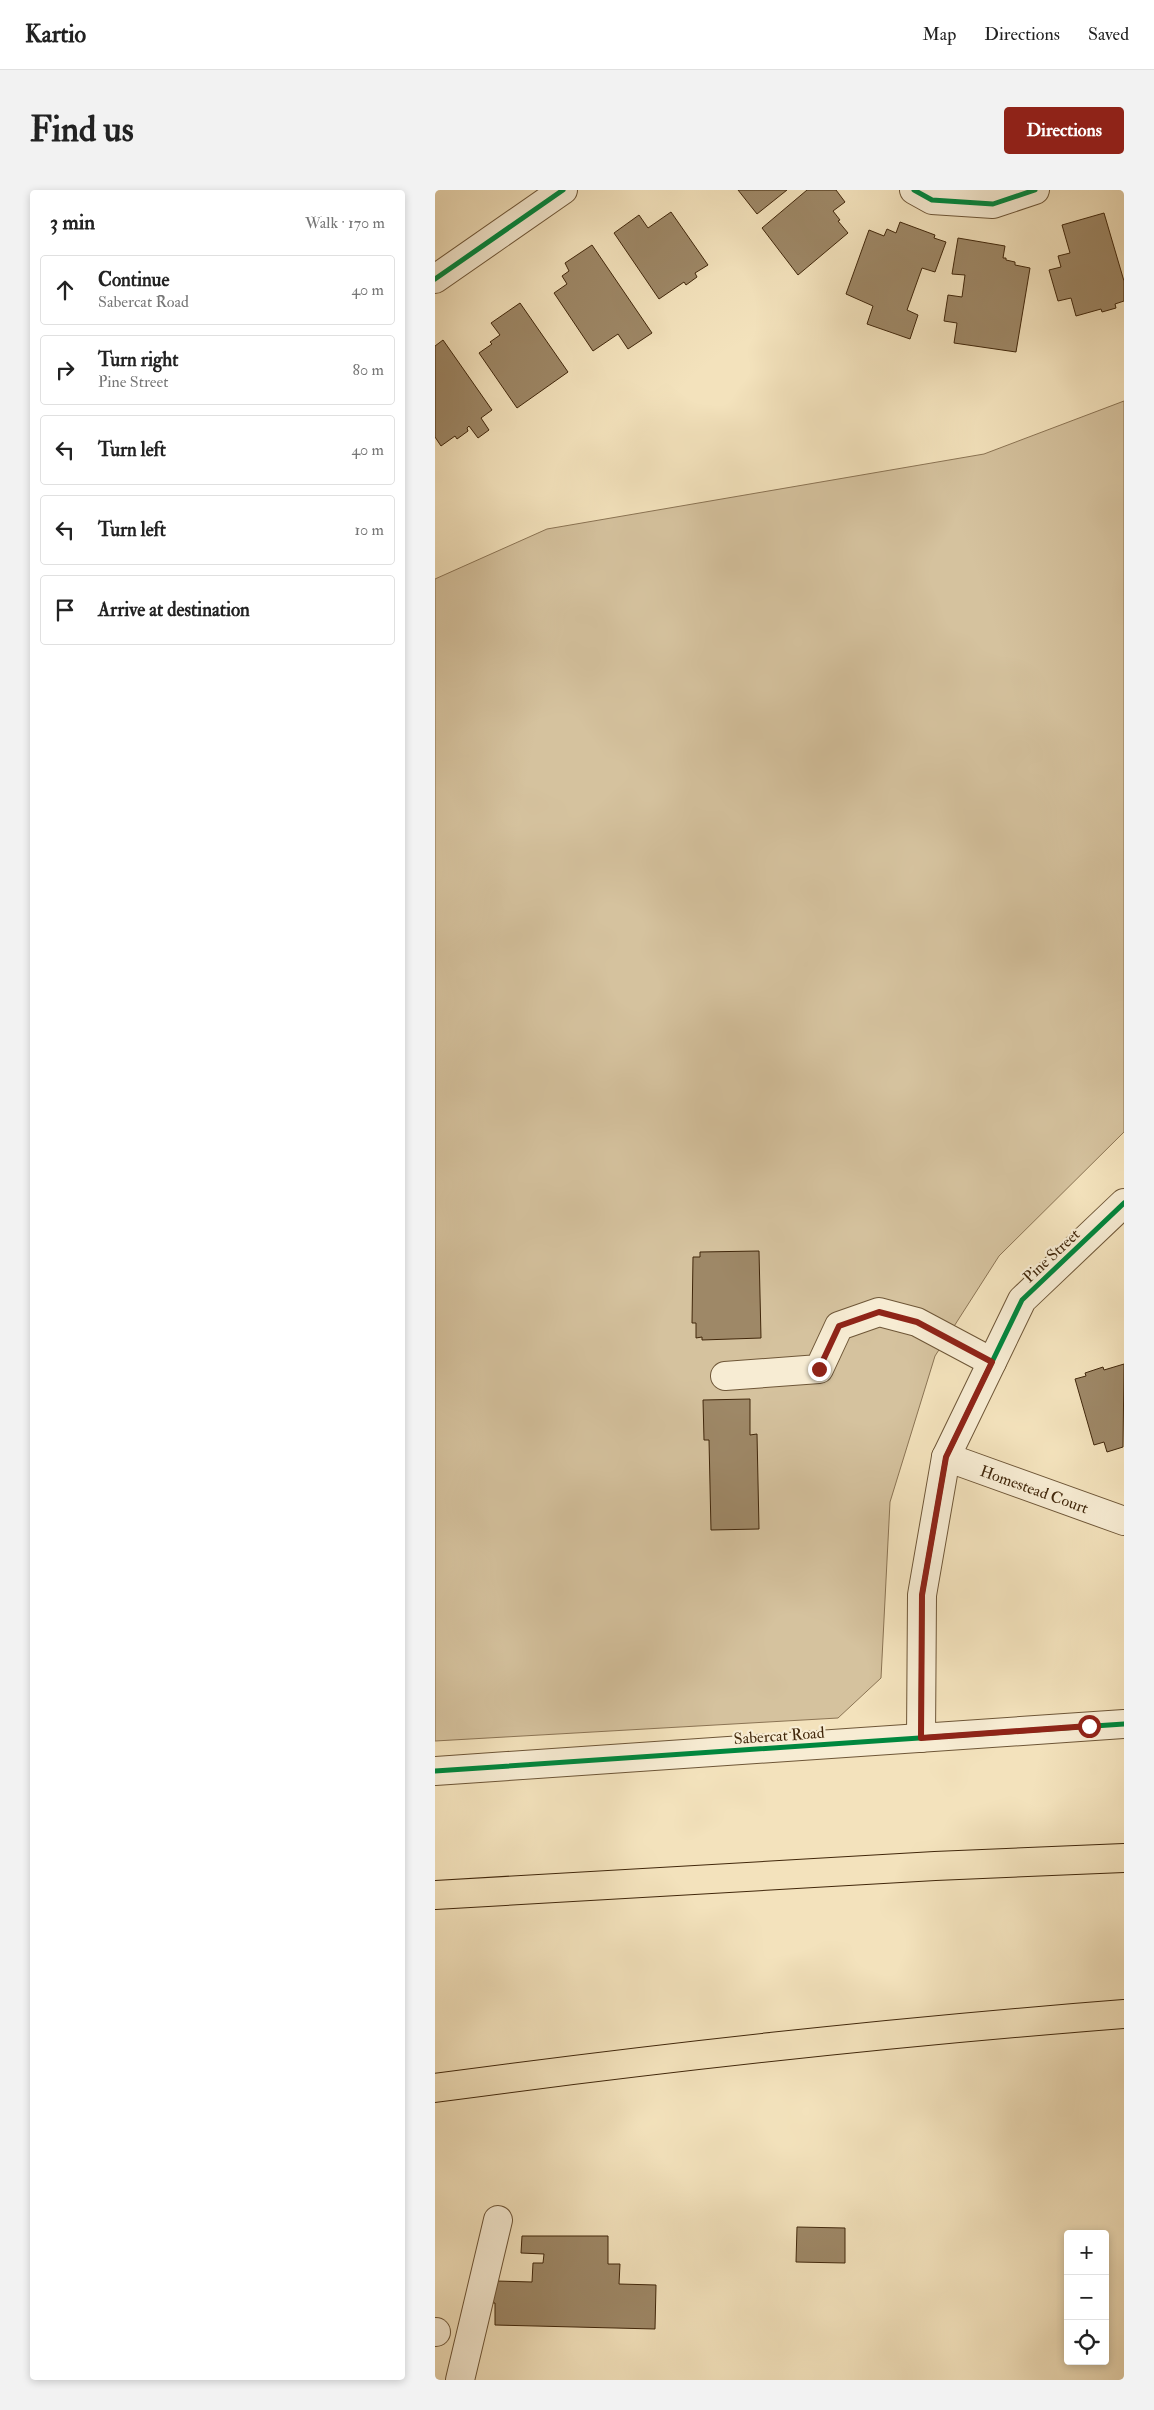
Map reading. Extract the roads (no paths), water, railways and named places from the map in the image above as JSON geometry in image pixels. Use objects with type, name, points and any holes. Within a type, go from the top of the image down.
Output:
[{"type":"highway","points":[[435,1895],[935,1866],[1124,1858]]},
{"type":"highway","points":[[435,2088],[745,2049],[933,2029],[1124,2014]]},
{"type":"street","points":[[435,279],[563,190]]},
{"type":"street","points":[[914,190],[931,200],[993,204],[1035,190]]},
{"type":"street","name":"Pine Street","points":[[921,1738],[922,1595],[946,1457],[1022,1300],[1124,1203]]},
{"type":"street","points":[[725,1376],[819,1369],[839,1326],[879,1312],[917,1322],[992,1362]]},
{"type":"street","name":"Homestead Court","points":[[946,1457],[1124,1520]]},
{"type":"street","name":"Sabercat Road","points":[[435,1771],[1124,1724]]},
{"type":"street","points":[[460,2380],[498,2220]]}]
